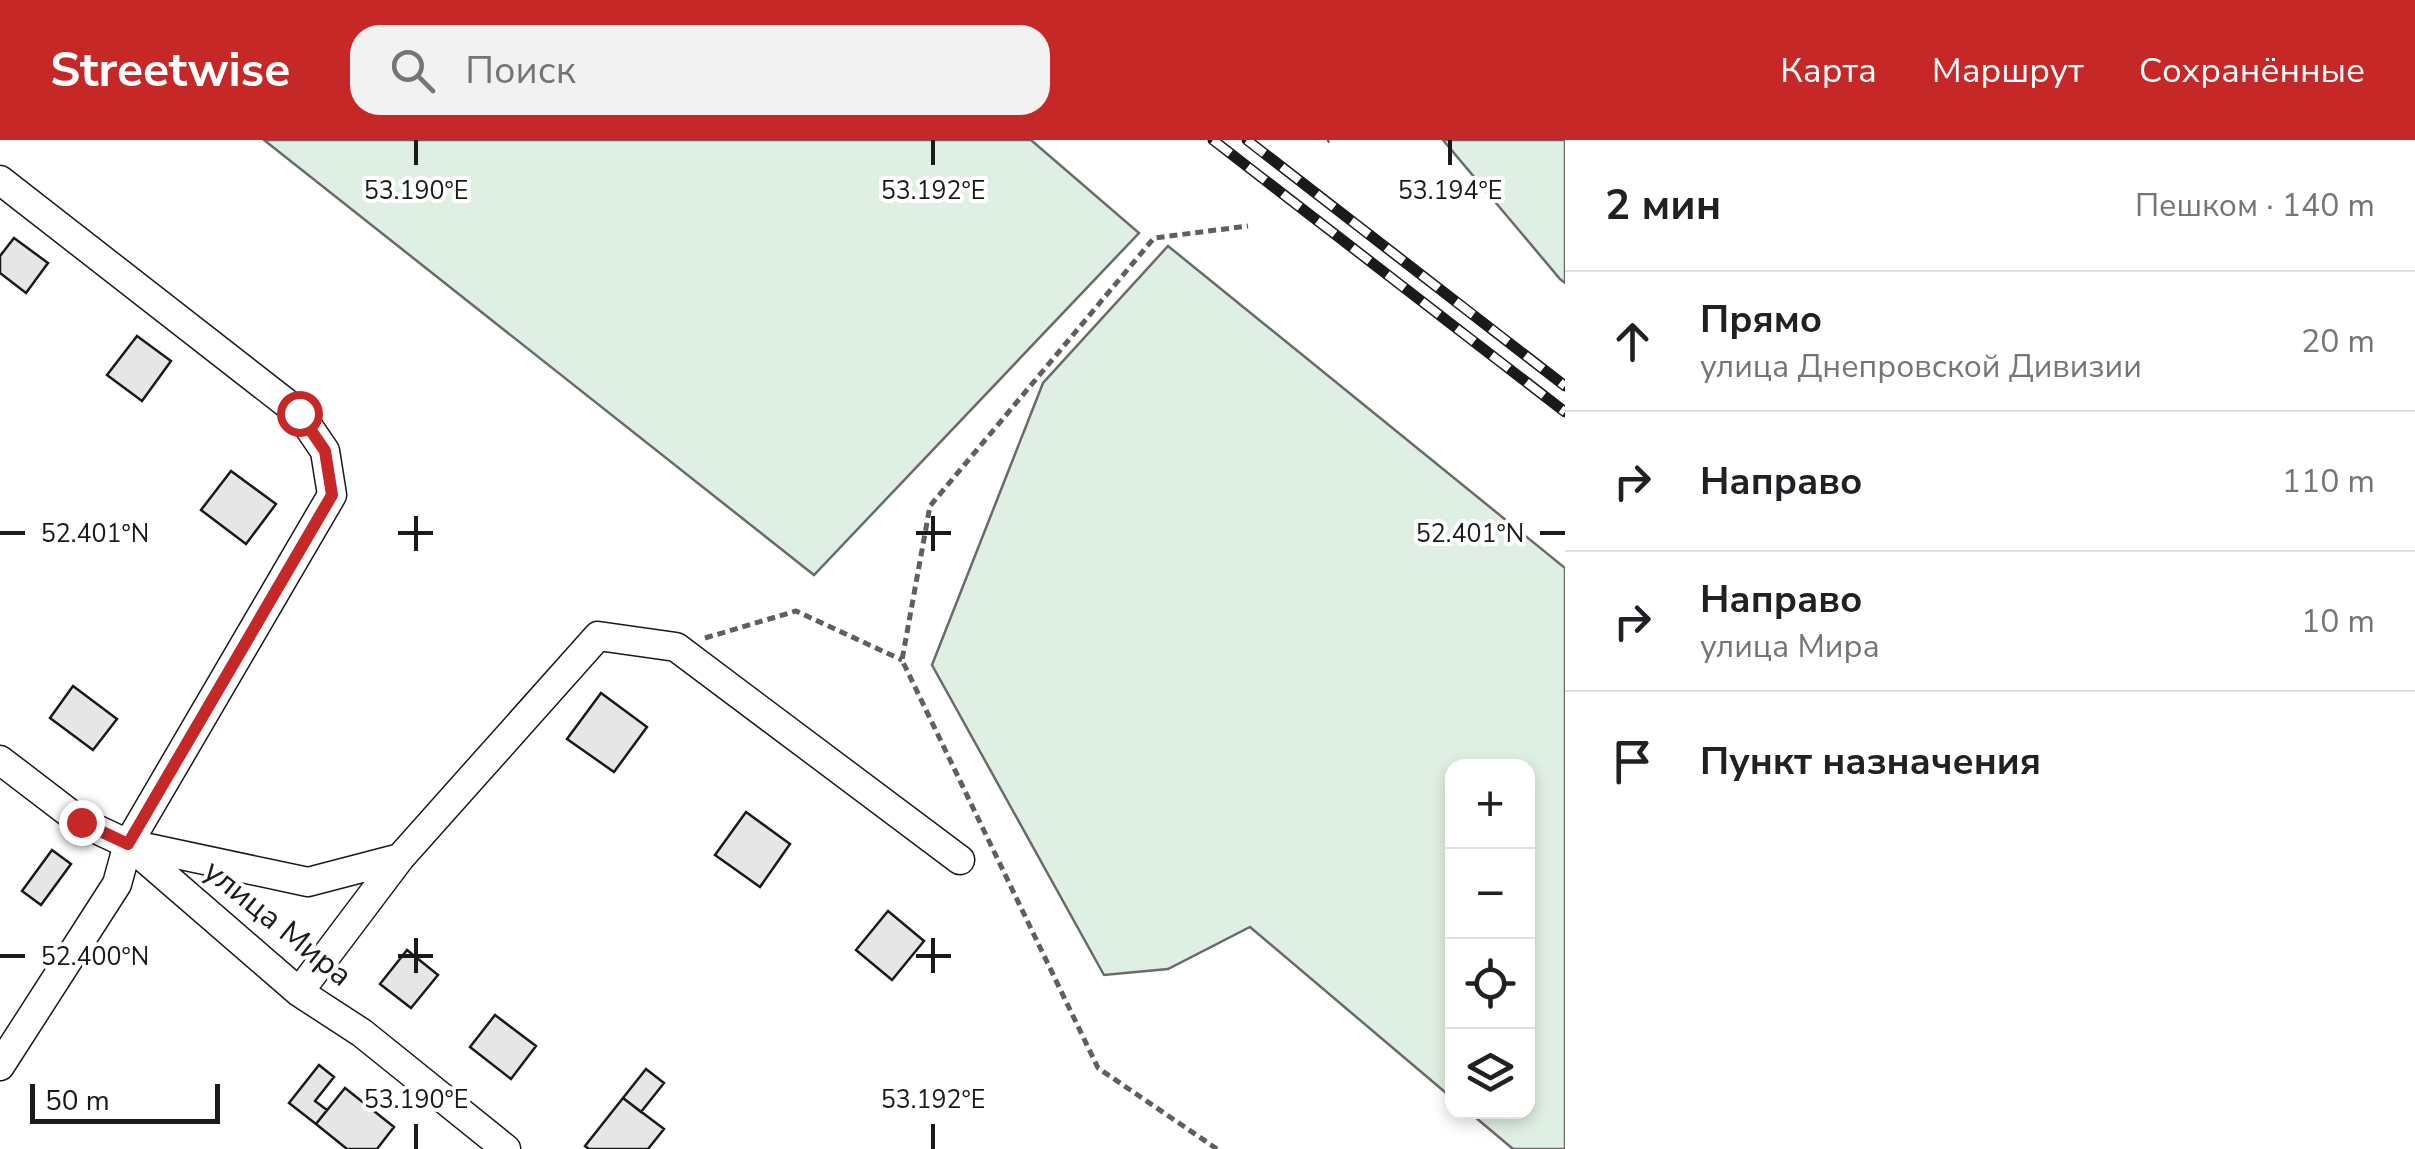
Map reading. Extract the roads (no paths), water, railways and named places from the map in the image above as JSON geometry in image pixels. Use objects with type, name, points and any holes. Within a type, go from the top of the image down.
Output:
[{"type":"street","points":[[0,180],[299,413],[325,451],[332,495],[128,844],[117,884],[0,1066]]},
{"type":"street","points":[[299,992],[400,858],[598,636],[676,647],[960,860]]},
{"type":"street","name":"улица Мира","points":[[0,760],[81,822],[128,844],[299,992],[362,1033],[506,1149]]},
{"type":"street","points":[[128,844],[308,882],[400,858]]},
{"type":"railway","points":[[1213,140],[1565,412]]},
{"type":"railway","points":[[1247,140],[1565,386]]}]
